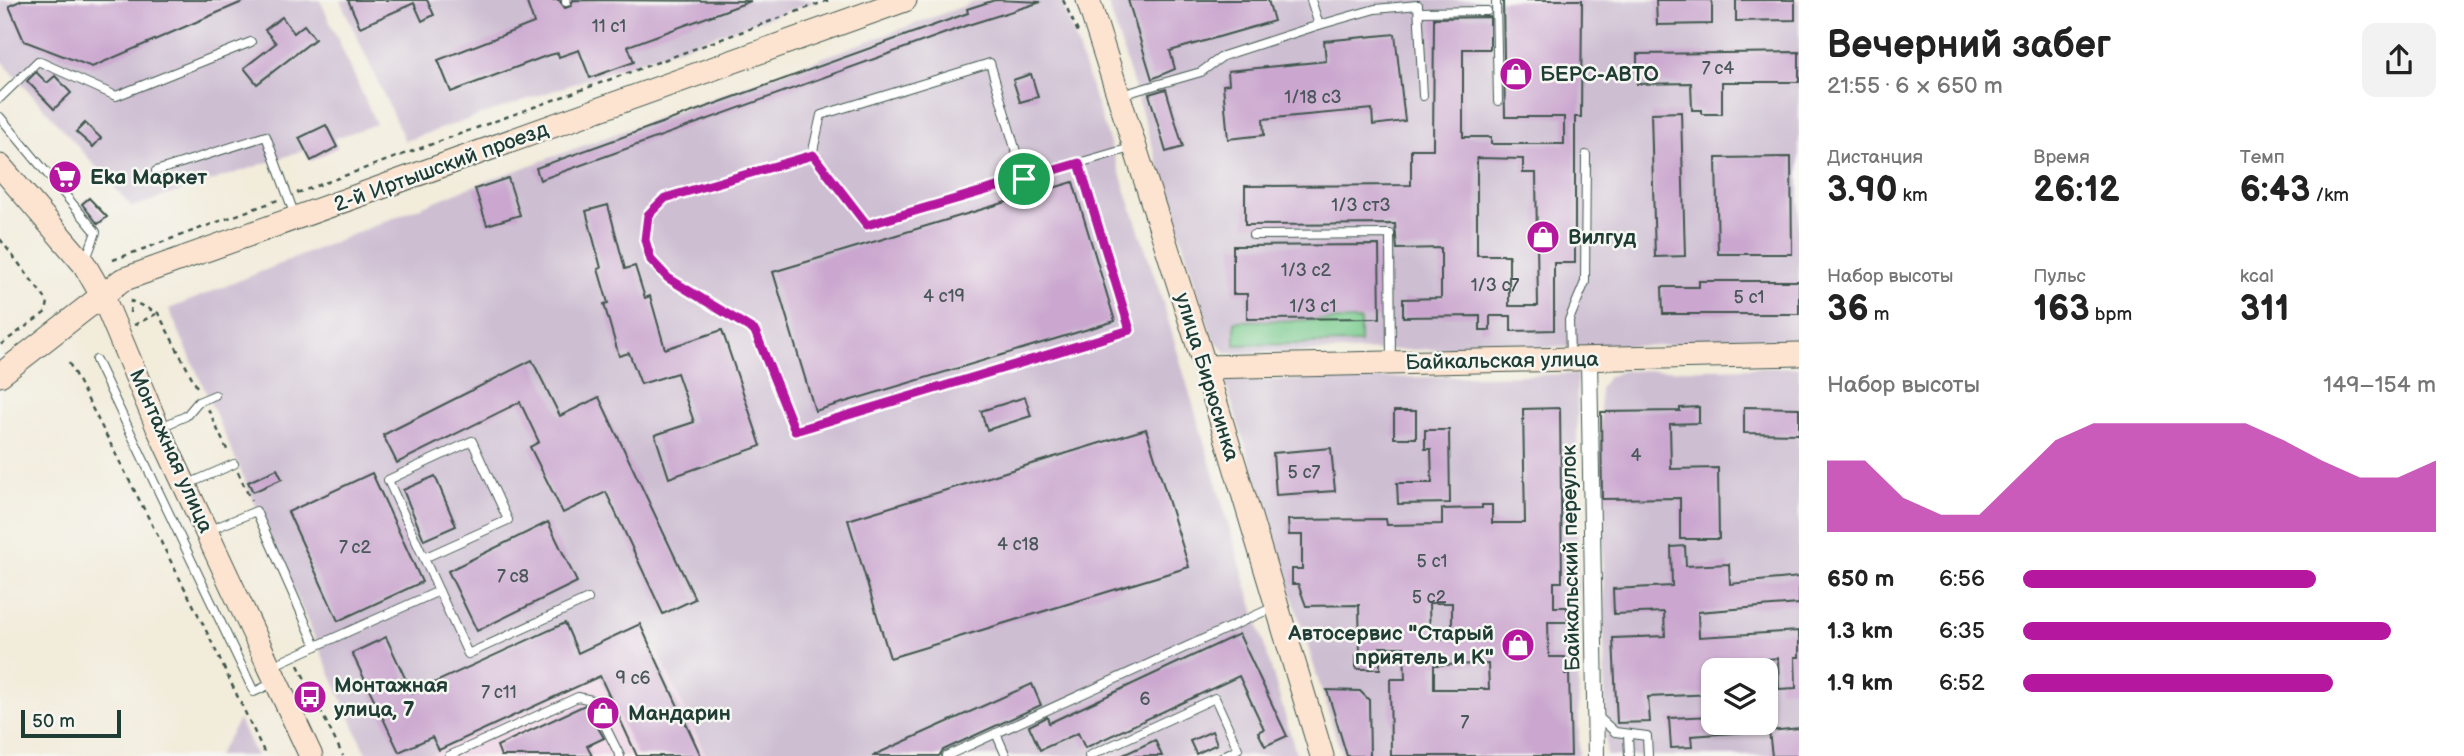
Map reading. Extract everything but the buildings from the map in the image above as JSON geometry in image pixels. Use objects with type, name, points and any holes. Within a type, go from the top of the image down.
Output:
[{"type":"main road","name":"2-й Иртышский проезд","points":[[0,375],[122,280],[905,0]]},
{"type":"main road","name":"улица Бирюсинка","points":[[1088,0],[1205,367],[1322,756]]},
{"type":"main road","name":"Монтажная улица","points":[[0,166],[84,264],[103,297],[158,428],[311,756]]},
{"type":"main road","name":"Байкальская улица","points":[[1205,367],[1799,354]]},
{"type":"street","name":"Байкальский переулок","points":[[1580,359],[1596,756]]},
{"type":"lane","points":[[1311,0],[1319,25]]},
{"type":"lane","points":[[1496,0],[1498,101]]},
{"type":"lane","points":[[1118,96],[1201,72],[1223,56],[1389,4],[1418,5],[1423,96]]},
{"type":"lane","points":[[1419,12],[1487,11]]},
{"type":"lane","points":[[0,98],[38,61],[116,96],[251,42]]},
{"type":"lane","points":[[1024,179],[990,63],[821,116],[813,155],[867,225],[1134,147]]},
{"type":"lane","points":[[0,117],[96,232],[84,264]]},
{"type":"lane","points":[[156,171],[266,136],[296,219]]},
{"type":"lane","points":[[813,155],[665,198],[648,215],[645,240],[651,260],[668,278],[755,331],[795,431],[1130,330],[1079,163]]},
{"type":"lane","points":[[1580,359],[1569,320],[1586,282],[1586,155]]},
{"type":"lane","points":[[1253,235],[1390,234],[1391,363]]},
{"type":"lane","points":[[96,360],[254,692],[293,656],[439,592]]},
{"type":"lane","points":[[158,428],[186,416],[198,402],[215,395]]},
{"type":"lane","points":[[424,558],[508,520],[472,441],[388,480],[468,654],[588,599]]},
{"type":"lane","points":[[186,485],[234,464]]},
{"type":"lane","points":[[207,531],[256,511],[316,646]]},
{"type":"lane","points":[[946,756],[1276,606]]},
{"type":"lane","points":[[449,756],[578,697],[586,696],[592,700],[620,756]]},
{"type":"lane","points":[[1089,756],[1215,698],[1238,749],[1223,756]]},
{"type":"lane","points":[[1595,715],[1615,732],[1647,736],[1648,756]]},
{"type":"lane","points":[[996,733],[1006,756]]},
{"type":"lane","points":[[1628,734],[1629,756]]},
{"type":"path","points":[[113,260],[829,0]]},
{"type":"path","points":[[0,239],[48,302],[46,312],[0,345]]},
{"type":"path","points":[[128,328],[158,313]]},
{"type":"path","points":[[69,363],[202,622],[266,756]]},
{"type":"path","points":[[293,656],[343,756]]},
{"type":"shaded area","points":[[0,0],[320,0],[376,124],[333,139],[337,147],[311,161],[305,150],[132,207],[0,59]]},
{"type":"shaded area","points":[[340,0],[820,0],[405,141]]},
{"type":"shaded area","points":[[980,0],[1062,0],[1161,296],[1297,756],[706,756],[657,650],[427,756],[367,756],[169,309],[465,189]]},
{"type":"shaded area","points":[[1107,0],[1799,0],[1799,343],[1227,353],[1212,337]]},
{"type":"shaded area","points":[[1799,367],[1799,756],[1606,756],[1600,388],[1608,377],[1623,371]]},
{"type":"shaded area","points":[[1577,374],[1579,756],[1342,756],[1225,381]]},
{"type":"shaded area","name":"Мандарин","points":[[657,650],[706,756],[427,756]]},
{"type":"shaded area","points":[[239,720],[256,756],[217,756]]},
{"type":"green space","points":[[1360,320],[1360,343],[1235,345],[1235,321]]},
{"type":"place","name":"БЕРС-АВТО","points":[[1516,74]]},
{"type":"place","name":"Eka Маркет","points":[[65,177]]},
{"type":"place","name":"Вилгуд","points":[[1543,237]]},
{"type":"place","name":"Автосервис \"Старый приятель и К\"","points":[[1518,645]]},
{"type":"place","name":"Монтажная улица, 7","points":[[310,697]]},
{"type":"place","name":"Мандарин","points":[[603,713]]},
{"type":"route","points":[[813,155],[867,225],[1024,179],[1079,163],[1130,330],[795,431],[755,331],[668,278],[651,260],[645,240],[648,215],[665,198],[813,155]]}]
